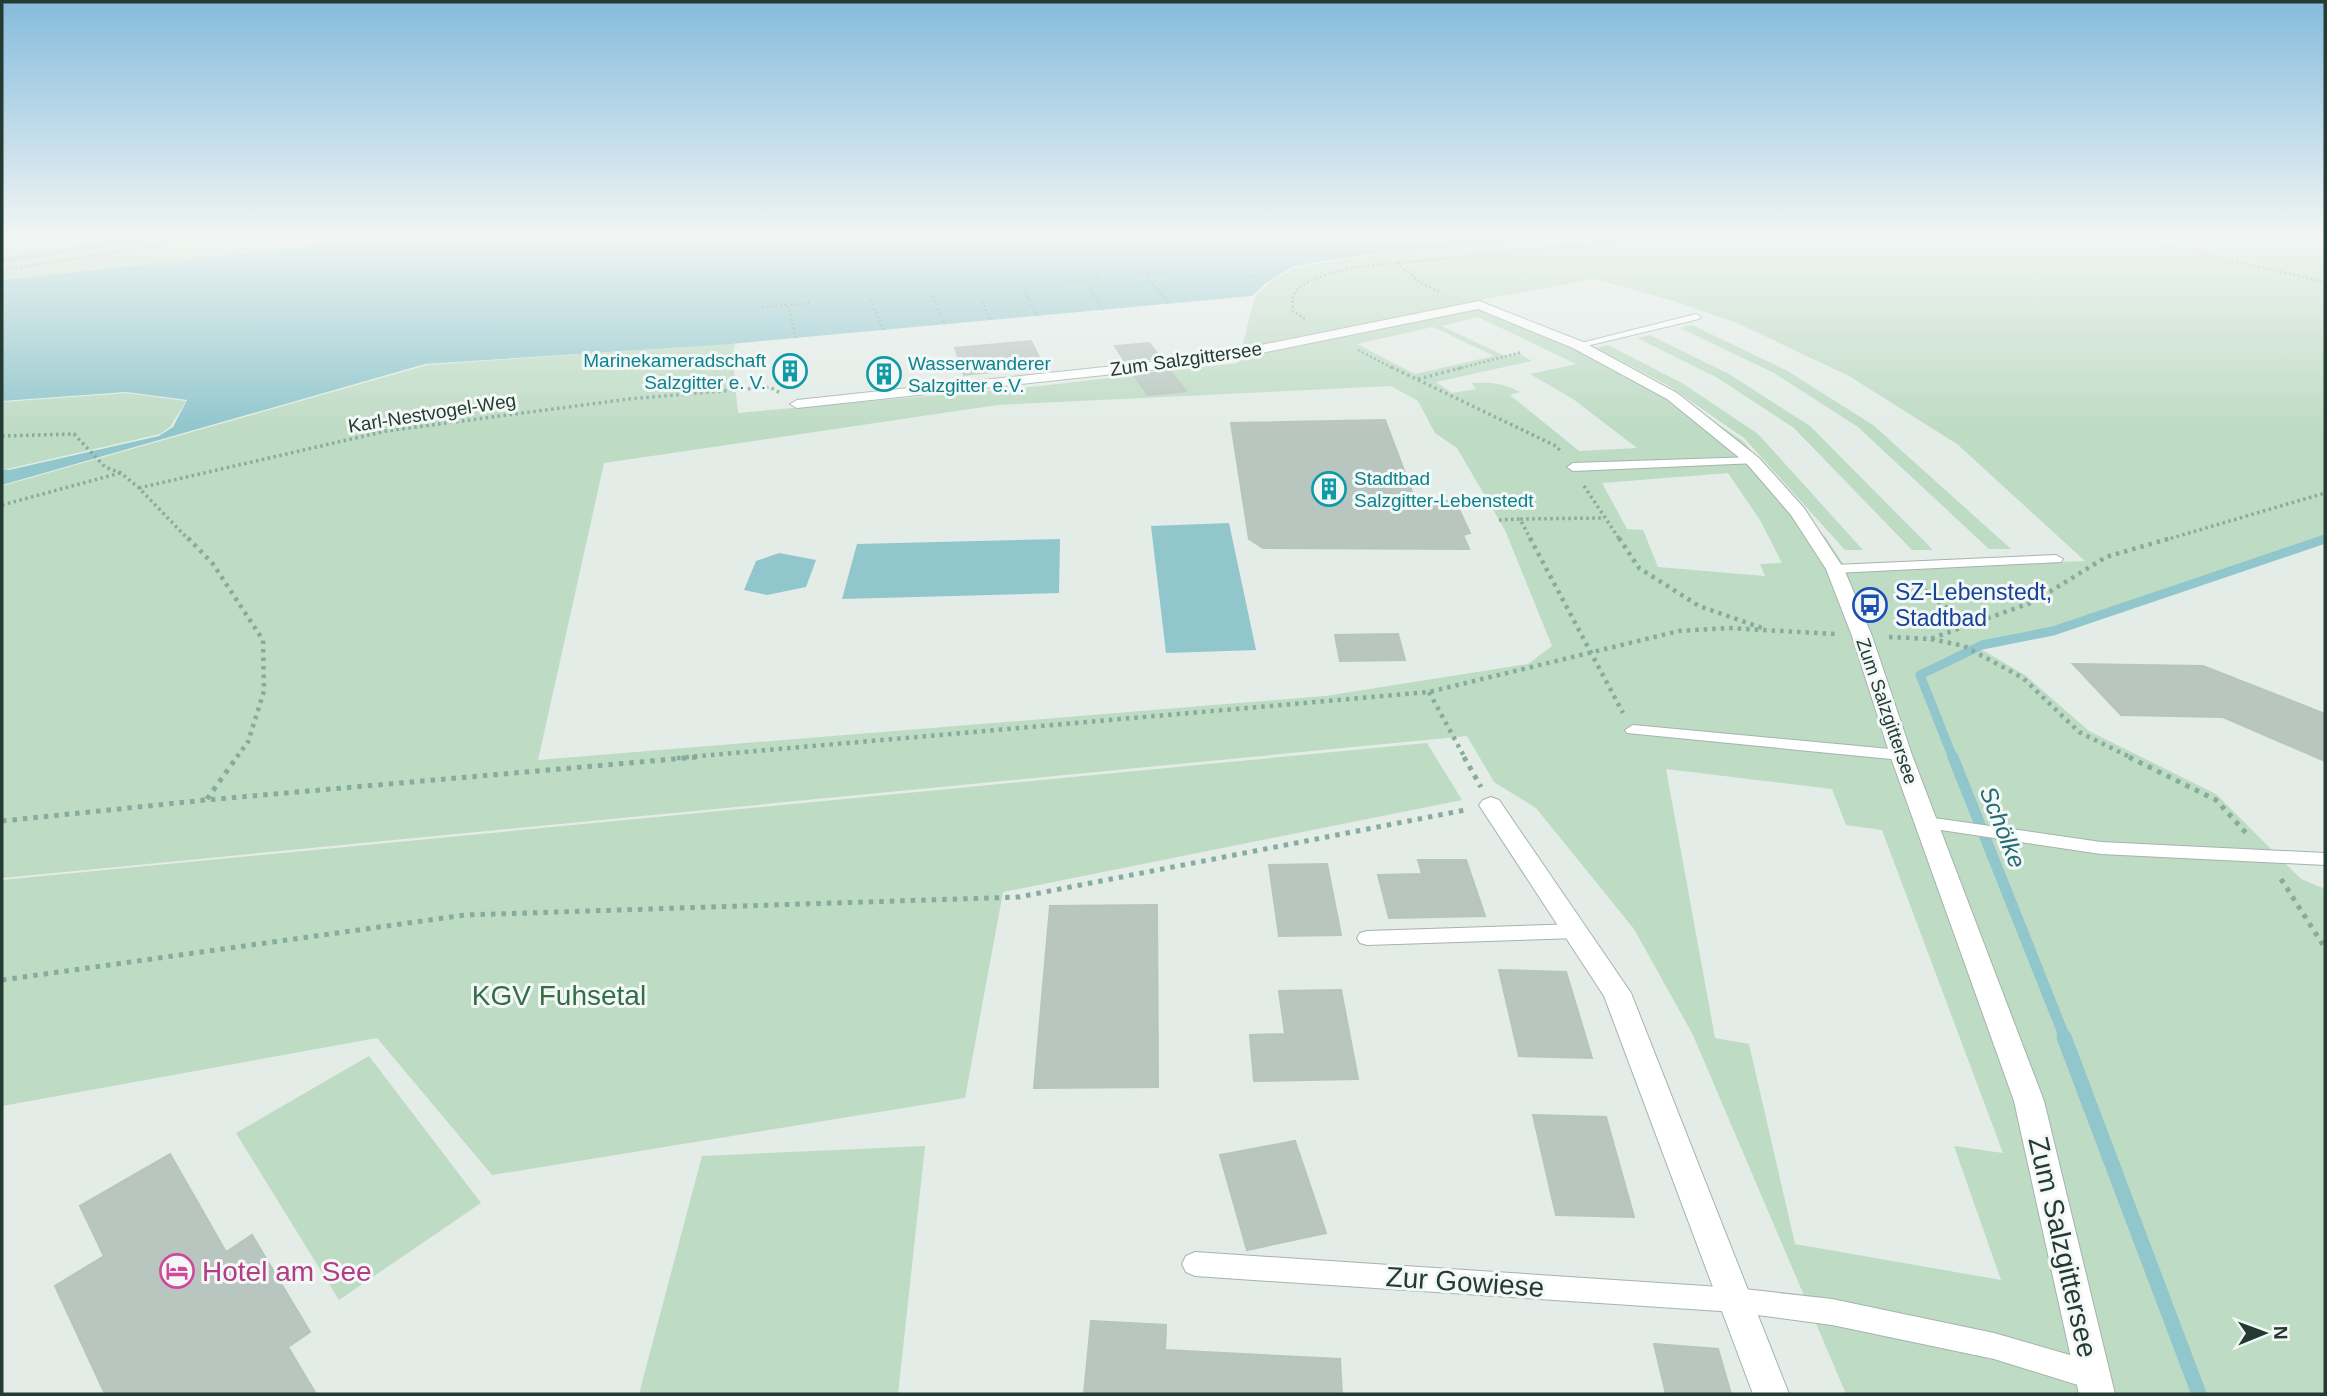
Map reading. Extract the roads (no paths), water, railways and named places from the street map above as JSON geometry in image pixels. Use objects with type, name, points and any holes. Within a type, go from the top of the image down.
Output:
[{"type":"street","name":"Zum Salzgittersee","points":[[797,404],[1207,360],[1479,305],[1578,345],[1672,396],[1753,461],[1798,512],[1835,569],[1862,636],[1901,755],[2029,1101],[2095,1385]]},
{"type":"street","points":[[1491,805],[1616,993],[1771,1394]]},
{"type":"lane","points":[[1578,345],[1696,317]]},
{"type":"lane","points":[[1573,467],[1753,461]]},
{"type":"lane","points":[[1835,569],[2056,559]]},
{"type":"lane","points":[[1633,730],[1901,755]]},
{"type":"lane","points":[[1927,823],[2101,848],[2325,859]]},
{"type":"lane","points":[[1367,938],[1577,931]]},
{"type":"lane","name":"Zur Gowiese","points":[[1195,1264],[1735,1300],[1832,1312],[1981,1343],[2095,1385]]},
{"type":"water","points":[[2,300],[1207,300],[730,344],[425,364],[2,485],[2,469],[9,470],[159,436],[173,427],[187,400],[126,392],[2,401]]},
{"type":"water","points":[[1229,523],[1256,650],[1166,653],[1151,526]]},
{"type":"water","points":[[1060,539],[1059,593],[842,599],[857,544]]},
{"type":"water","points":[[779,553],[816,560],[806,587],[767,595],[744,590],[756,561]]},
{"type":"waterway","name":"Schölke","points":[[1953,758],[1920,675],[1982,645],[2053,631],[2325,539]]},
{"type":"waterway","name":"Schölke","points":[[1953,757],[2065,1038]]},
{"type":"waterway","name":"Schölke","points":[[2064,1037],[2199,1394]]},
{"type":"place","name":"Marinekameradschaft Salzgitter e. V.","points":[[790,371]]},
{"type":"place","name":"Wasserwanderer Salzgitter e.V.","points":[[884,374]]},
{"type":"place","name":"Stadtbad Salzgitter-Lebenstedt","points":[[1329,489]]},
{"type":"place","name":"SZ-Lebenstedt, Stadtbad","points":[[1870,605]]},
{"type":"place","name":"Hotel am See","points":[[177,1271]]},
{"type":"park label","name":"KGV Fuhsetal","points":[[559,995]]}]
